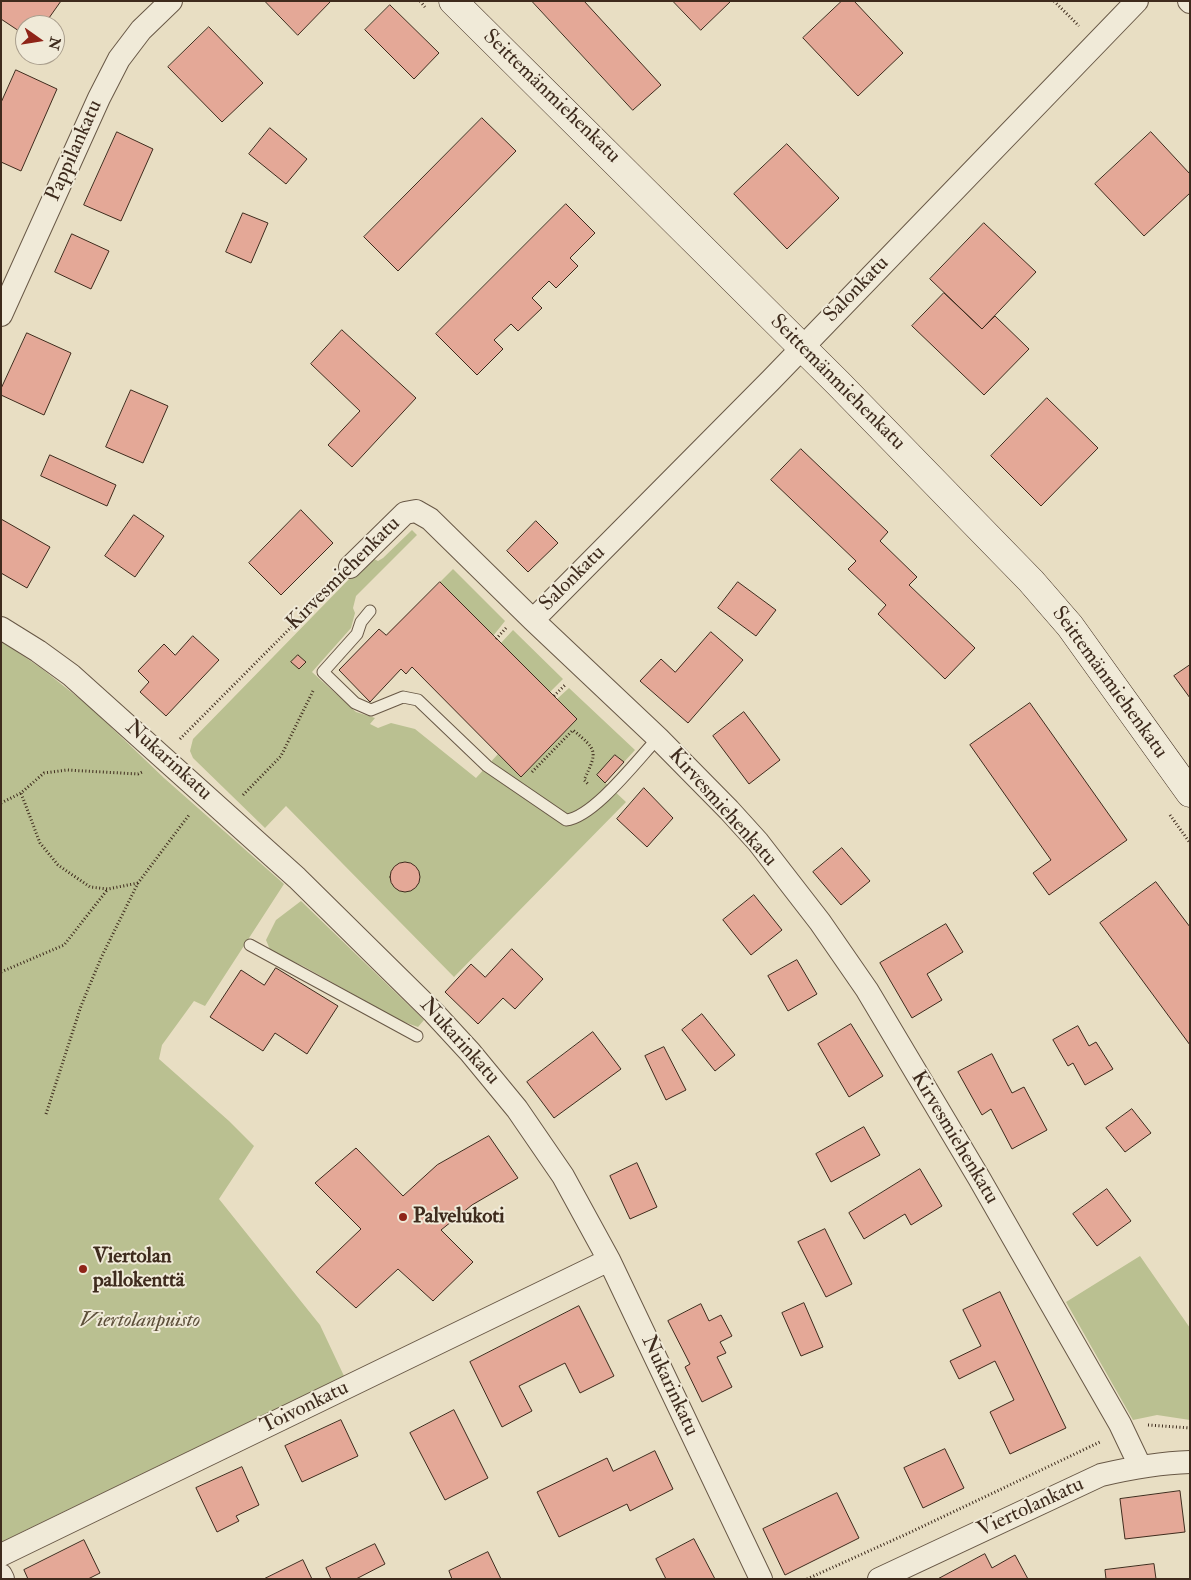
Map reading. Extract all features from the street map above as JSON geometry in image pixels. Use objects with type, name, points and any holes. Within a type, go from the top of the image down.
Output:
[{"type":"street","name":"Pappilankatu","points":[[1,315],[99,98],[120,59],[141,30],[171,1]]},
{"type":"street","name":"Seittemänmiehenkatu","points":[[453,1],[802,348],[1031,581],[1070,626],[1190,793]]},
{"type":"street","name":"Salonkatu","points":[[533,620],[802,348],[1137,1]]},
{"type":"street","name":"Kirvesmiehenkatu","points":[[350,568],[404,513],[416,511],[430,519],[658,738],[758,842],[820,922],[867,990],[974,1170],[1115,1416],[1140,1466]]},
{"type":"street","name":"Nukarinkatu","points":[[1,628],[38,651],[71,675],[297,878],[434,1013],[470,1052],[517,1109],[563,1176],[609,1260],[761,1579]]},
{"type":"street","name":"Toivonkatu","points":[[1,1555],[609,1260]]},
{"type":"street","name":"Viertolankatu","points":[[892,1576],[1101,1475],[1140,1466],[1190,1462]]},
{"type":"street","points":[[1,1575],[3,1579]]},
{"type":"lane","points":[[370,611],[361,622],[356,634],[322,672],[355,703],[371,710],[403,697],[418,700],[486,766],[566,820],[575,819],[602,798],[658,738]]},
{"type":"lane","points":[[250,945],[418,1036]]},
{"type":"path","points":[[420,1],[426,7]]},
{"type":"path","points":[[1054,1],[1081,28]]},
{"type":"path","name":"Kirvesmiehenkatu","points":[[1,802],[21,793],[44,773],[67,770],[138,774],[152,768],[350,568]]},
{"type":"path","points":[[225,813],[280,756],[322,672]]},
{"type":"path","points":[[554,696],[571,679]]},
{"type":"path","points":[[517,788],[573,730],[591,745],[594,758],[584,780],[602,798]]},
{"type":"path","points":[[21,793],[40,843],[58,865],[90,887],[108,889],[138,883]]},
{"type":"path","points":[[46,1114],[81,1006],[101,958],[138,883],[204,794]]},
{"type":"path","points":[[1167,811],[1190,843]]},
{"type":"path","points":[[1,972],[64,945],[108,889]]},
{"type":"green space","points":[[412,530],[417,535],[356,596],[353,608],[355,613],[351,628],[312,672],[356,712],[375,718],[370,724],[378,728],[391,723],[415,729],[476,778],[498,754],[521,777],[576,719],[557,699],[569,688],[635,750],[624,762],[615,755],[597,775],[626,802],[454,977],[286,806],[265,828],[193,758],[190,751],[193,739],[354,574],[372,558],[378,561],[383,558]]},
{"type":"green space","points":[[453,569],[505,621],[493,636],[440,582]]},
{"type":"green space","points":[[513,630],[563,679],[550,692],[501,643]]},
{"type":"green space","name":"Viertolanpuisto","points":[[1,641],[41,668],[90,707],[164,778],[284,884],[205,1006],[194,1001],[162,1045],[159,1059],[229,1121],[254,1146],[219,1199],[320,1325],[344,1376],[1,1542]]},
{"type":"green space","points":[[301,901],[424,1020],[418,1027],[401,1021],[303,966],[271,952],[266,940],[276,920]]},
{"type":"green space","points":[[1140,1256],[1190,1328],[1190,1420],[1157,1415],[1133,1420],[1066,1302]]},
{"type":"building","points":[[1,1],[61,1],[51,15],[15,15],[15,28],[1,19]]},
{"type":"building","points":[[265,1],[331,1],[298,35]]},
{"type":"building","points":[[532,1],[584,1],[661,85],[633,110]]},
{"type":"building","points":[[673,1],[731,1],[701,30]]},
{"type":"building","points":[[842,1],[854,1],[903,53],[858,96],[803,38]]},
{"type":"building","points":[[390,5],[439,53],[414,79],[365,30]]},
{"type":"building","points":[[209,27],[263,83],[222,122],[168,67]]},
{"type":"building","points":[[16,70],[57,89],[21,171],[1,162],[1,103]]},
{"type":"building","points":[[482,118],[516,151],[398,271],[364,237]]},
{"type":"building","points":[[270,128],[307,159],[286,184],[249,154]]},
{"type":"building","points":[[117,132],[153,149],[121,221],[84,205]]},
{"type":"building","points":[[1151,132],[1190,174],[1190,193],[1144,236],[1095,184]]},
{"type":"building","points":[[787,144],[839,198],[787,249],[734,194]]},
{"type":"building","points":[[566,204],[595,233],[570,258],[578,266],[556,288],[549,281],[532,298],[542,308],[518,331],[511,324],[494,340],[503,349],[477,375],[436,334]]},
{"type":"building","points":[[243,213],[268,223],[251,263],[226,252]]},
{"type":"building","points":[[984,223],[1036,272],[982,329],[930,279]]},
{"type":"building","points":[[72,234],[109,251],[91,289],[55,272]]},
{"type":"building","points":[[944,293],[982,329],[995,316],[1029,349],[984,395],[912,326]]},
{"type":"building","points":[[342,330],[416,398],[352,467],[328,445],[360,411],[311,364]]},
{"type":"building","points":[[27,333],[71,353],[44,415],[1,395],[1,389]]},
{"type":"building","points":[[131,390],[168,406],[143,463],[106,447]]},
{"type":"building","points":[[1047,398],[1098,448],[1041,506],[991,456]]},
{"type":"building","points":[[801,449],[888,532],[880,541],[917,577],[909,585],[975,648],[945,679],[878,614],[886,605],[848,569],[856,561],[771,480]]},
{"type":"building","points":[[50,455],[116,485],[107,506],[41,476]]},
{"type":"building","points":[[301,510],[333,543],[281,595],[249,563]]},
{"type":"building","points":[[134,515],[164,536],[135,577],[105,556]]},
{"type":"building","points":[[1,519],[50,547],[27,588],[1,573]]},
{"type":"building","points":[[536,521],[558,543],[528,572],[507,551]]},
{"type":"building","points":[[440,582],[577,719],[521,777],[412,667],[406,674],[401,669],[370,702],[339,670],[379,629],[386,635]]},
{"type":"building","points":[[738,582],[776,610],[756,636],[718,608]]},
{"type":"building","points":[[711,632],[743,660],[688,723],[640,681],[661,659],[675,672]]},
{"type":"building","points":[[193,636],[219,660],[166,716],[140,692],[149,682],[138,671],[164,644],[175,655]]},
{"type":"building","points":[[298,655],[306,662],[299,669],[291,662]]},
{"type":"building","points":[[1190,665],[1190,698],[1174,676]]},
{"type":"building","points":[[1030,703],[1127,840],[1049,895],[1033,873],[1051,860],[970,745]]},
{"type":"building","points":[[744,712],[780,760],[749,784],[713,736]]},
{"type":"building","points":[[615,755],[624,762],[605,783],[597,775]]},
{"type":"building","points":[[644,788],[673,818],[647,847],[617,819]]},
{"type":"building","points":[[842,848],[870,881],[841,905],[813,872]]},
{"type":"building","points":[[405,862],[416,866],[420,877],[416,888],[405,892],[394,888],[390,877],[394,866]]},
{"type":"building","points":[[1156,882],[1190,927],[1190,1045],[1100,923]]},
{"type":"building","points":[[754,895],[782,930],[751,955],[723,920]]},
{"type":"building","points":[[946,924],[963,952],[927,974],[942,1000],[912,1018],[880,963]]},
{"type":"building","points":[[512,949],[543,979],[515,1009],[503,998],[478,1024],[445,992],[471,964],[485,977]]},
{"type":"building","points":[[797,960],[817,994],[788,1011],[768,976]]},
{"type":"building","points":[[276,968],[338,1006],[307,1054],[275,1033],[263,1051],[210,1017],[241,970],[264,985]]},
{"type":"building","points":[[702,1014],[735,1055],[715,1071],[682,1030]]},
{"type":"building","points":[[851,1024],[883,1076],[849,1097],[818,1044]]},
{"type":"building","points":[[1078,1026],[1089,1046],[1096,1042],[1113,1069],[1085,1085],[1073,1063],[1068,1066],[1053,1040]]},
{"type":"building","points":[[593,1032],[621,1069],[554,1118],[527,1082]]},
{"type":"building","points":[[664,1047],[686,1090],[666,1100],[645,1056]]},
{"type":"building","points":[[992,1054],[1012,1093],[1024,1087],[1047,1130],[1012,1149],[991,1109],[982,1115],[958,1072]]},
{"type":"building","points":[[1132,1109],[1151,1133],[1125,1152],[1106,1128]]},
{"type":"building","points":[[864,1127],[880,1155],[831,1182],[816,1154]]},
{"type":"building","name":"Palvelukoti","points":[[489,1136],[518,1178],[472,1205],[441,1230],[473,1262],[433,1301],[398,1269],[356,1308],[316,1272],[361,1229],[315,1183],[356,1148],[403,1196],[437,1165]]},
{"type":"building","points":[[637,1163],[657,1207],[630,1219],[610,1176]]},
{"type":"building","points":[[920,1169],[942,1206],[911,1225],[905,1214],[864,1239],[849,1213]]},
{"type":"building","points":[[1107,1189],[1131,1221],[1097,1246],[1073,1214]]},
{"type":"building","points":[[825,1229],[852,1284],[826,1297],[798,1242]]},
{"type":"building","points":[[1000,1292],[1066,1428],[1010,1454],[990,1412],[1014,1400],[995,1361],[959,1379],[950,1361],[981,1346],[963,1310]]},
{"type":"building","points":[[804,1303],[823,1347],[801,1356],[782,1313]]},
{"type":"building","points":[[701,1304],[709,1321],[721,1315],[732,1336],[720,1342],[726,1353],[717,1357],[732,1387],[702,1402],[685,1367],[690,1364],[668,1321]]},
{"type":"building","points":[[579,1306],[614,1376],[580,1393],[565,1363],[519,1386],[532,1411],[502,1427],[470,1362]]},
{"type":"building","points":[[454,1410],[488,1478],[445,1500],[410,1433]]},
{"type":"building","points":[[341,1420],[358,1456],[302,1482],[285,1446]]},
{"type":"building","points":[[945,1449],[964,1488],[923,1508],[904,1468]]},
{"type":"building","points":[[655,1451],[673,1489],[630,1511],[627,1504],[559,1537],[537,1492],[607,1458],[613,1471]]},
{"type":"building","points":[[242,1467],[259,1505],[236,1516],[239,1521],[217,1532],[196,1488]]},
{"type":"building","points":[[1180,1491],[1185,1532],[1125,1539],[1120,1499]]},
{"type":"building","points":[[837,1493],[859,1538],[785,1575],[763,1529]]},
{"type":"building","points":[[694,1539],[715,1579],[666,1579],[656,1559]]},
{"type":"building","points":[[84,1540],[100,1573],[88,1579],[28,1579],[24,1570]]},
{"type":"building","points":[[375,1544],[385,1564],[356,1579],[331,1579],[326,1568]]},
{"type":"building","points":[[488,1552],[501,1579],[452,1579],[449,1571]]},
{"type":"building","points":[[985,1554],[992,1568],[1015,1555],[1028,1579],[938,1579]]},
{"type":"building","points":[[303,1560],[312,1579],[264,1579]]},
{"type":"building","points":[[1154,1564],[1156,1579],[1106,1579],[1105,1570]]},
{"type":"place","name":"Palvelukoti","points":[[403,1217]]},
{"type":"place","name":"Viertolan pallokenttä","points":[[83,1269]]}]
